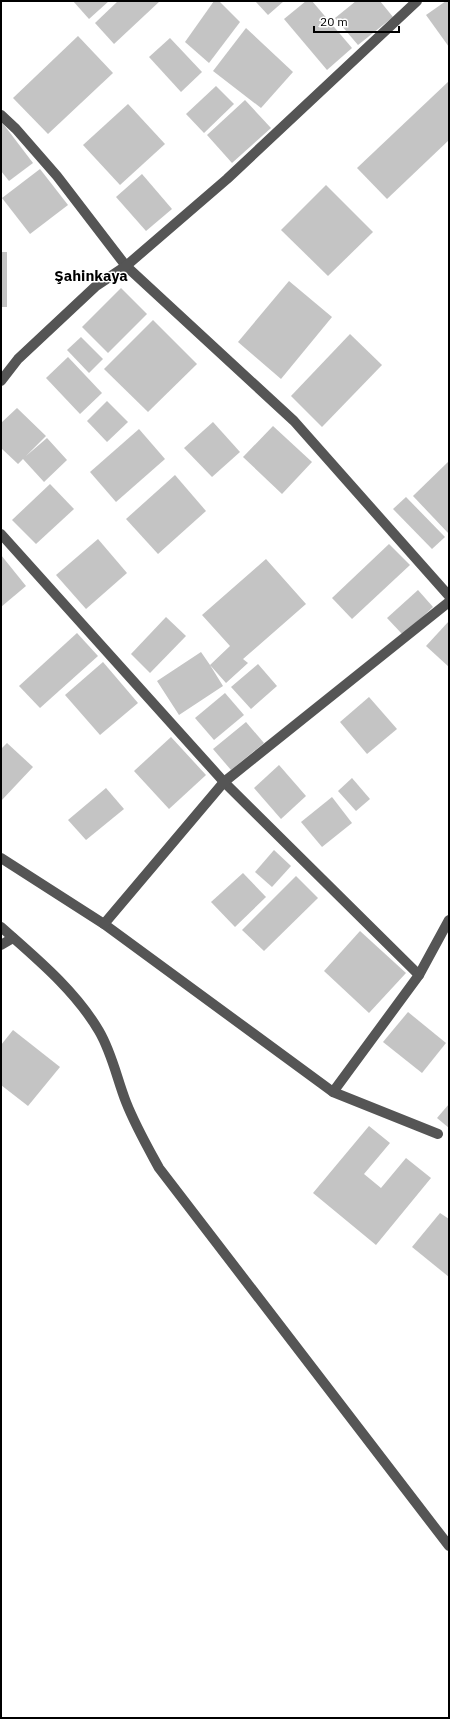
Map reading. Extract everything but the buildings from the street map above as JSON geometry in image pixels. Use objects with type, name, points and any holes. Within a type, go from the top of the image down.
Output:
[{"type":"street","points":[[1,381],[18,360],[96,286],[126,266],[227,178],[417,1]]},
{"type":"street","points":[[1,115],[16,128],[57,176],[126,266],[294,421],[449,596]]},
{"type":"street","points":[[1,534],[224,782],[419,975]]},
{"type":"street","points":[[104,924],[224,782],[449,602]]},
{"type":"street","points":[[1,858],[104,924],[333,1092],[438,1134]]},
{"type":"street","points":[[333,1092],[419,975],[449,920]]},
{"type":"street","points":[[1,927],[63,985],[83,1006],[100,1032],[110,1055],[136,1128],[159,1168],[449,1546]]},
{"type":"street","points":[[1,945],[13,938]]},
{"type":"district","name":"Şahinkaya","points":[[91,276]]}]
